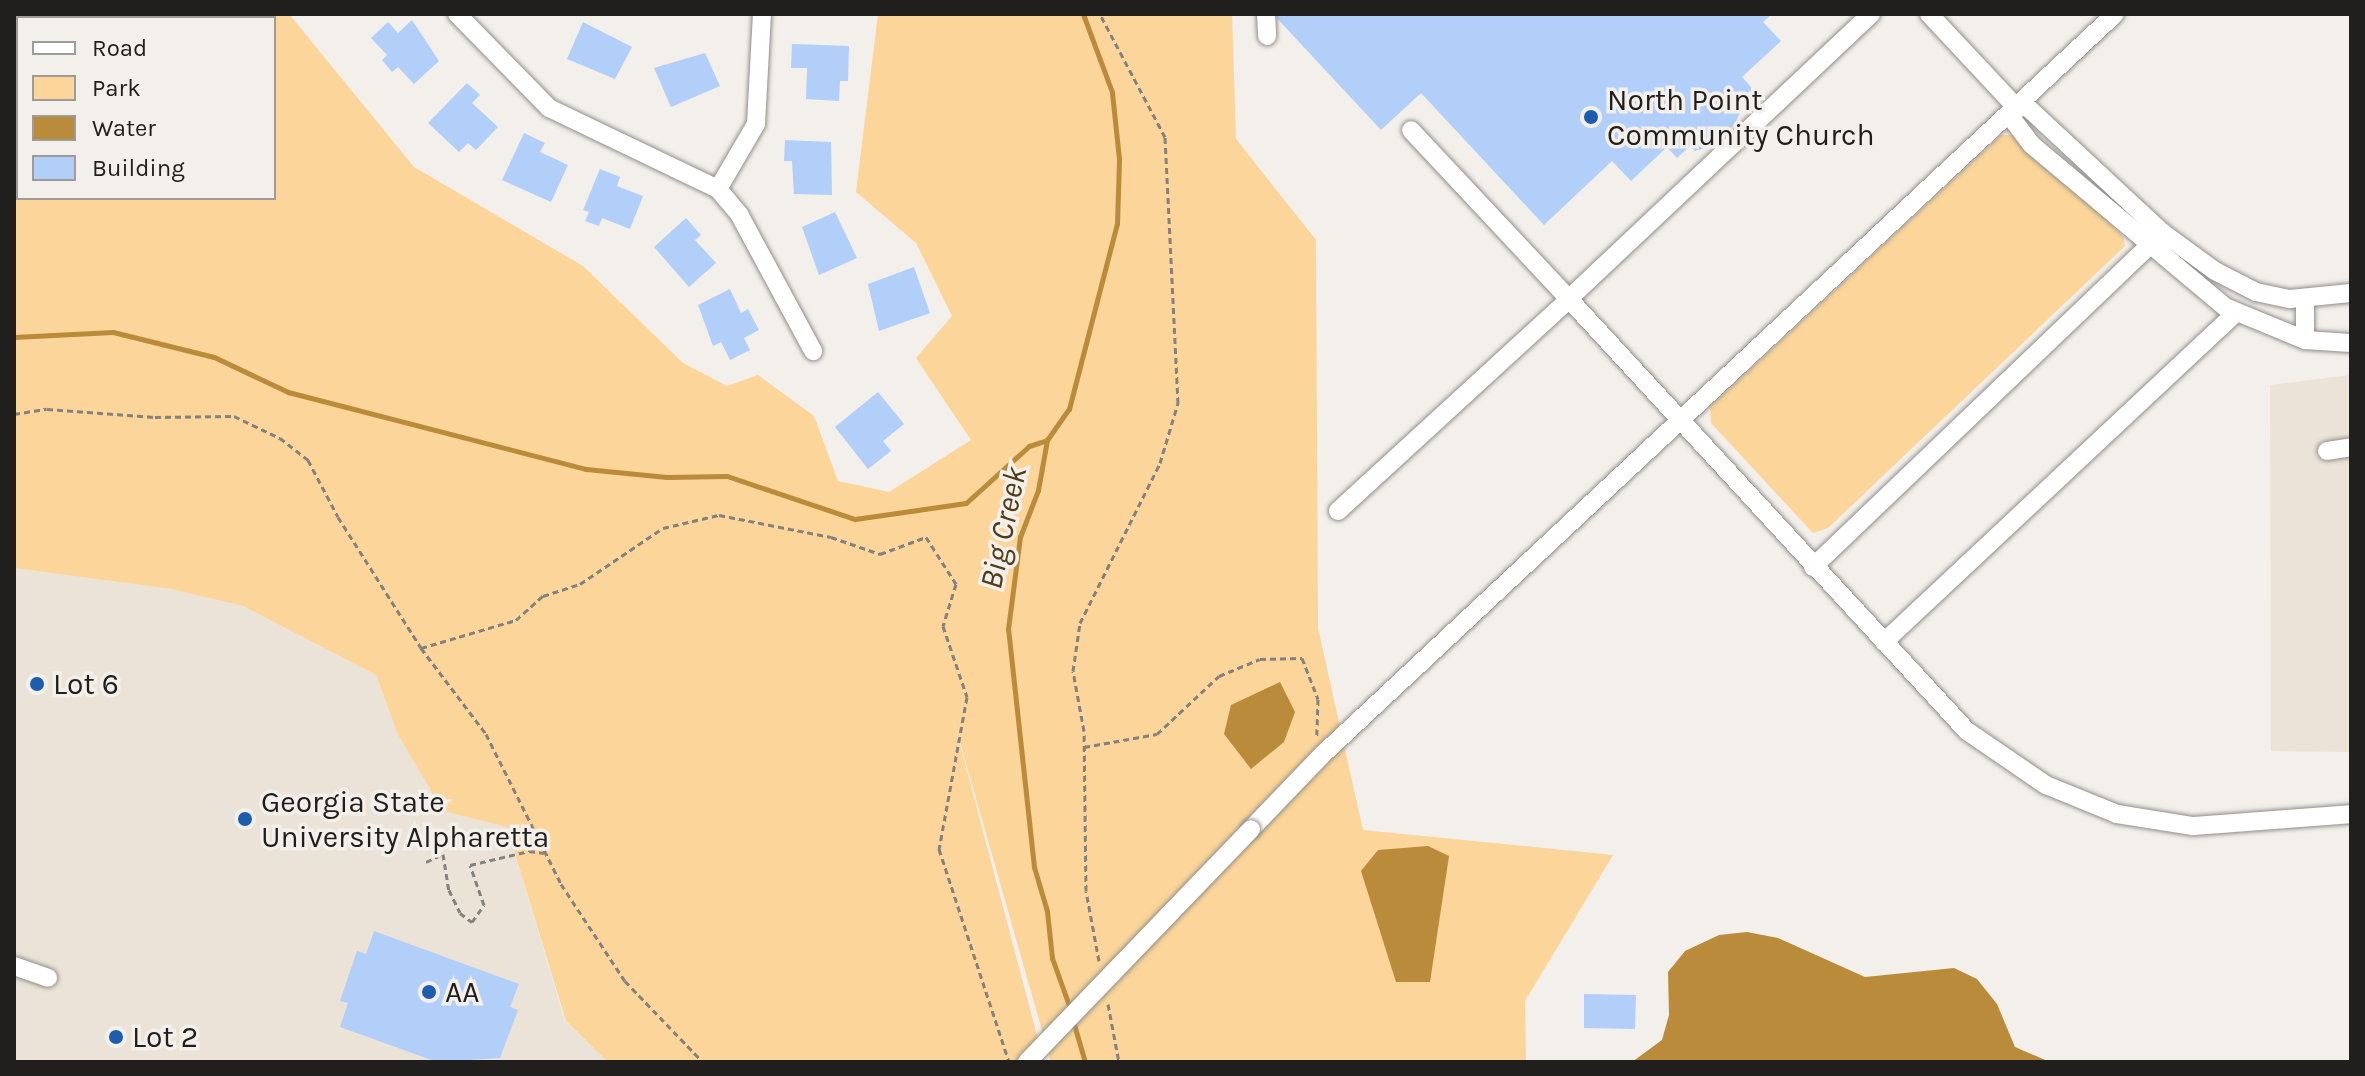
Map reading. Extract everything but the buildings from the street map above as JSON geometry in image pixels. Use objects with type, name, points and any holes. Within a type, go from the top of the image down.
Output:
[{"type":"street","points":[[457,14],[549,108],[718,189],[739,214],[813,351]]},
{"type":"street","points":[[718,189],[756,124],[762,14]]},
{"type":"street","points":[[1266,14],[1267,36]]},
{"type":"street","points":[[1338,511],[1569,299],[1871,14]]},
{"type":"street","points":[[1929,14],[2018,110],[2032,145],[2157,239],[2237,312],[2305,340],[2351,343]]},
{"type":"street","points":[[1027,1062],[1322,755],[2018,110],[2115,14]]},
{"type":"street","points":[[1411,130],[1967,731],[2046,785],[2117,814],[2193,826],[2351,814]]},
{"type":"street","points":[[2157,239],[2256,292],[2305,298],[2351,293]]},
{"type":"street","points":[[1813,567],[2157,239]]},
{"type":"street","points":[[2305,298],[2305,340]]},
{"type":"street","points":[[1884,642],[2237,312]]},
{"type":"street","points":[[2327,451],[2351,447]]},
{"type":"street","points":[[14,966],[48,978]]},
{"type":"path","points":[[1100,14],[1165,137],[1178,403],[1160,463],[1080,623],[1073,671],[1084,747],[1086,891],[1101,968]]},
{"type":"path","points":[[14,414],[47,409],[155,417],[234,416],[280,438],[308,460],[338,517],[421,648],[486,734],[544,853],[625,981],[703,1062]]},
{"type":"path","points":[[421,648],[516,620],[543,596],[580,584],[663,528],[719,515],[831,537],[880,554],[926,537],[956,584],[943,626],[967,697],[939,849],[1009,1062]]},
{"type":"path","points":[[1084,747],[1157,734],[1219,676],[1260,659],[1302,658],[1318,699],[1317,744],[1322,755]]},
{"type":"path","points":[[426,862],[443,854],[449,890],[460,913],[472,922],[484,905],[470,865],[529,851],[544,853]]},
{"type":"path","points":[[1107,1000],[1119,1062]]},
{"type":"shaded area","points":[[2351,375],[2351,752],[2271,751],[2270,385]]},
{"type":"shaded area","name":"Georgia State University Alpharetta","points":[[14,568],[171,589],[243,606],[376,675],[398,735],[443,811],[507,827],[565,1021],[608,1062],[14,1062]]},
{"type":"green space","points":[[14,14],[289,14],[414,167],[583,266],[683,363],[727,386],[758,375],[814,416],[838,481],[889,492],[971,440],[916,358],[952,316],[916,243],[856,192],[878,14],[1232,14],[1236,139],[1316,240],[1318,628],[1363,830],[1613,855],[1525,1001],[1526,1062],[1051,1062],[952,714],[1044,1062],[608,1062],[566,1021],[507,827],[443,811],[398,735],[376,675],[243,606],[171,589],[14,568]]},
{"type":"green space","points":[[2001,135],[2017,135],[2123,236],[2125,246],[1828,528],[1813,533],[1711,423],[1710,407]]},
{"type":"water","points":[[1280,682],[1295,712],[1284,742],[1251,769],[1224,734],[1231,705]]},
{"type":"water","points":[[1428,846],[1449,856],[1430,982],[1396,982],[1361,871],[1378,850]]},
{"type":"water","points":[[1747,932],[1778,938],[1865,977],[1954,968],[1977,979],[1997,1004],[2015,1047],[2050,1062],[1632,1062],[1662,1040],[1669,1015],[1668,972],[1685,951],[1719,935]]},
{"type":"waterway","name":"Big Creek","points":[[1071,1011],[1052,958],[1047,911],[1034,867],[1008,629],[1020,537],[1038,490],[1047,440],[1069,409],[1117,224],[1119,159],[1112,92],[1083,14]]},
{"type":"waterway","points":[[14,337],[113,332],[214,357],[288,392],[586,469],[667,477],[727,476],[855,519],[966,503],[1029,446],[1047,440]]},
{"type":"waterway","name":"Big Creek","points":[[1073,1021],[1085,1062]]},
{"type":"place","name":"North Point Community Church","points":[[1591,117]]},
{"type":"place","name":"Lot 6","points":[[37,684]]},
{"type":"place","name":"Georgia State University Alpharetta","points":[[245,819]]},
{"type":"place","name":"AA","points":[[429,992]]},
{"type":"place","name":"Lot 2","points":[[116,1037]]}]
